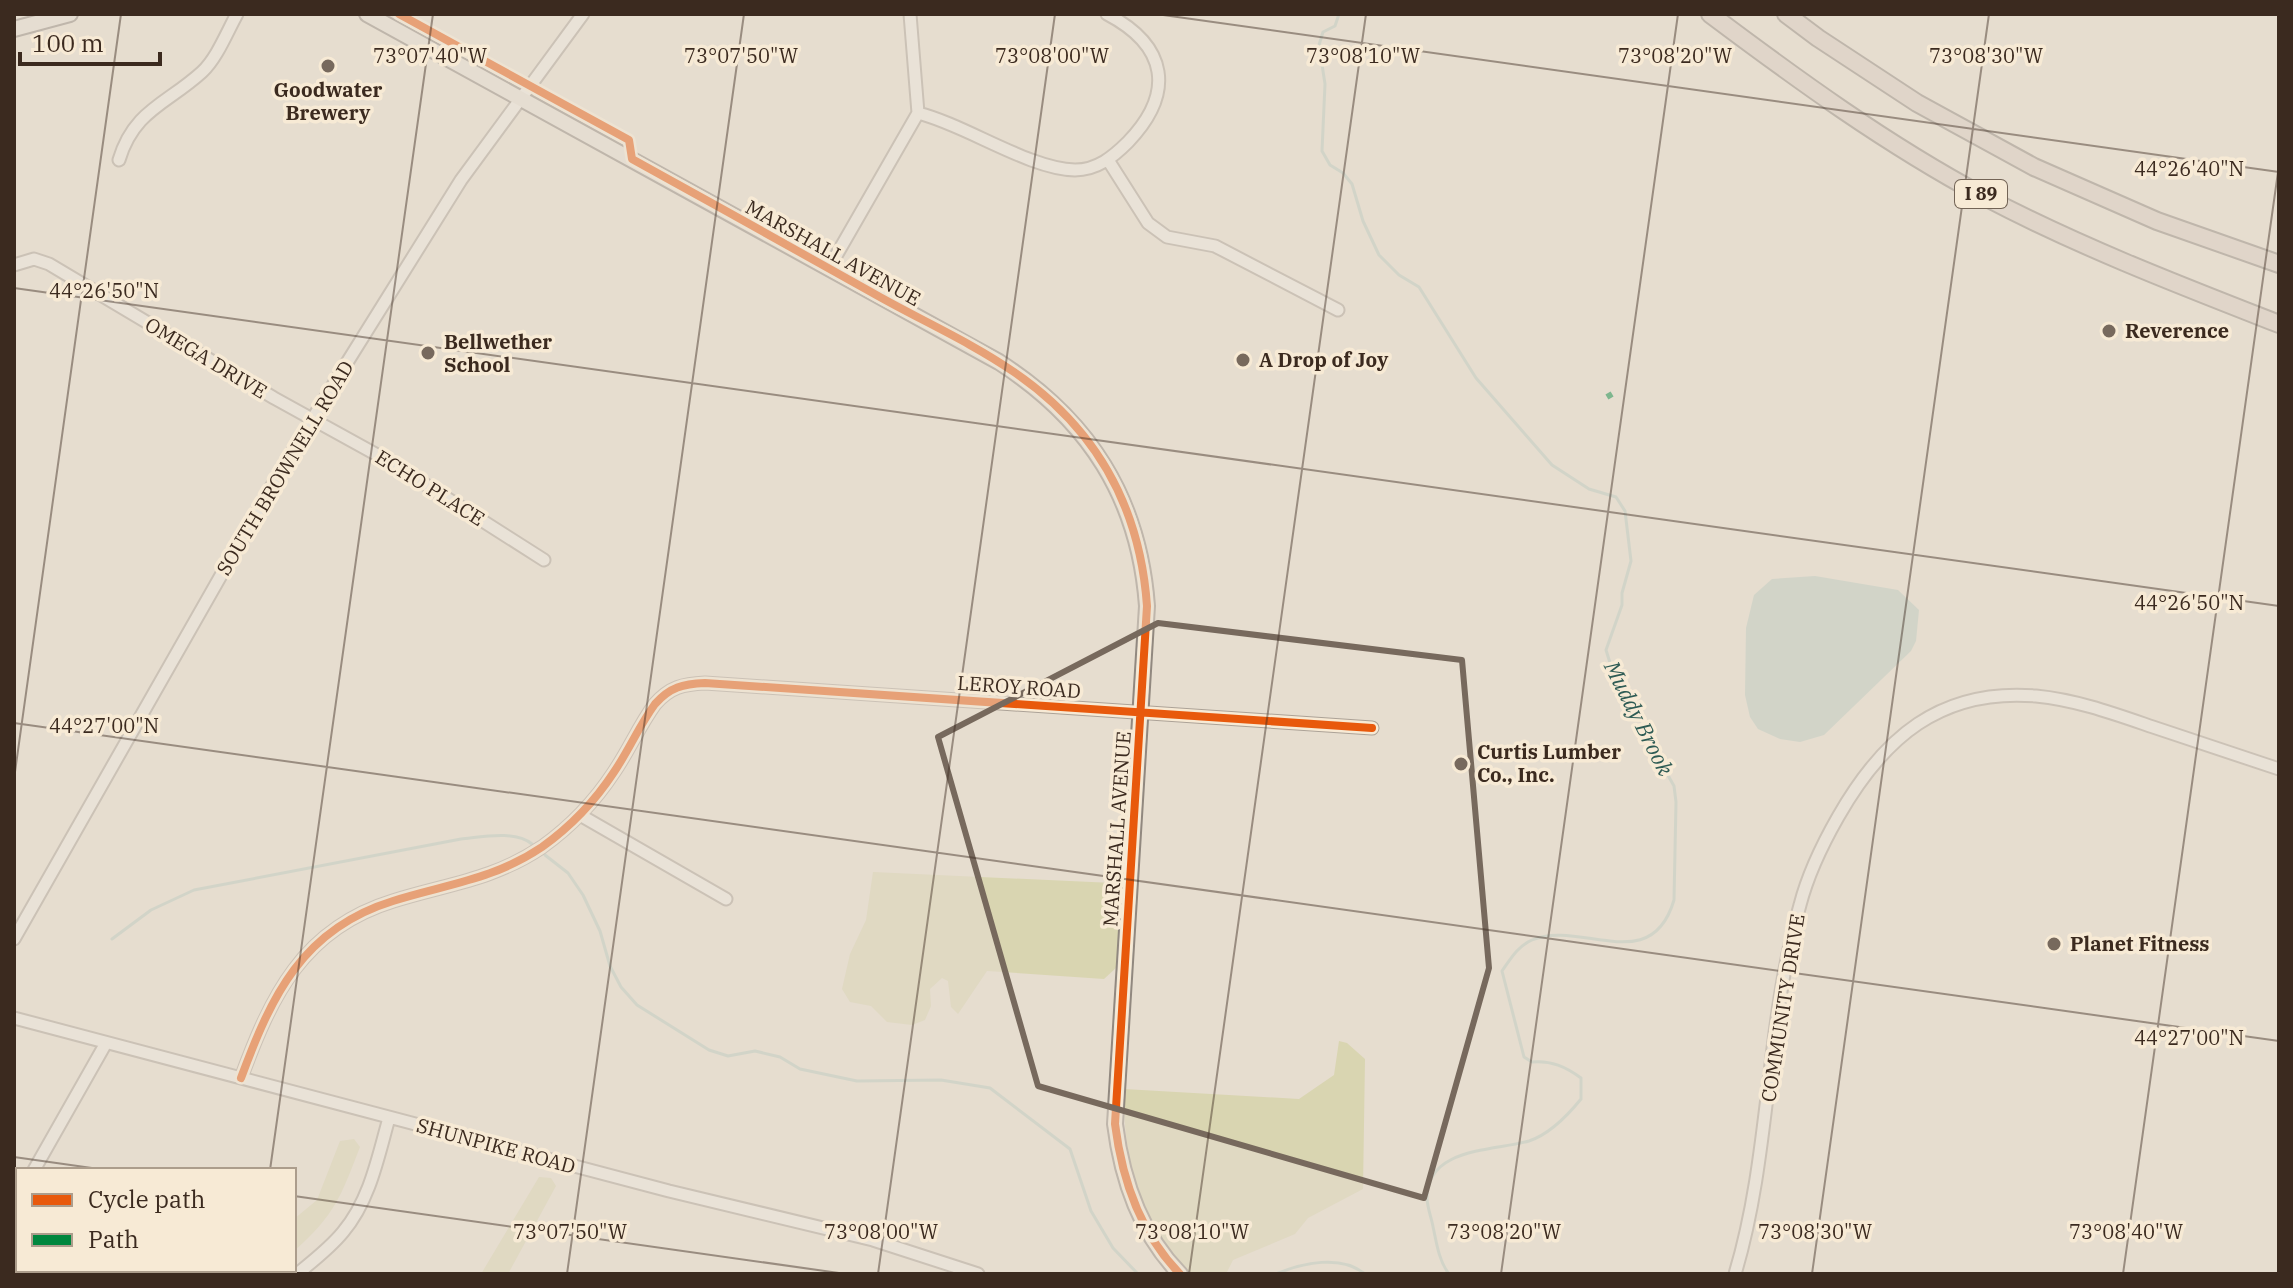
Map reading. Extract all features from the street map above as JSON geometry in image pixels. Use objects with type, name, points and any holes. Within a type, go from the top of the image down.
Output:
[{"type":"highway","name":"I 89","points":[[1710,14],[1839,108],[1971,189],[2097,251],[2279,324]]},
{"type":"highway","name":"I 89","points":[[1786,14],[1881,81],[2034,167],[2157,221],[2279,264]]},
{"type":"main road","points":[[14,29],[70,14]]},
{"type":"main road","name":"MARSHALL AVENUE","points":[[367,14],[1013,371],[1056,405],[1086,437],[1118,491],[1139,545],[1147,606],[1115,1124],[1123,1167],[1140,1217],[1154,1242],[1180,1274]]},
{"type":"street","points":[[119,160],[124,144],[141,117],[204,70],[237,14]]},
{"type":"street","name":"SOUTH BROWNELL ROAD","points":[[14,939],[277,477],[432,224],[583,14]]},
{"type":"street","points":[[829,268],[918,113],[910,14]]},
{"type":"street","points":[[918,113],[954,124],[1054,167],[1086,169],[1108,160],[1139,131],[1151,114],[1160,83],[1156,61],[1146,43],[1132,29],[1107,14]]},
{"type":"street","points":[[1108,160],[1148,223],[1167,237],[1215,246],[1338,310]]},
{"type":"street","name":"OMEGA DRIVE","points":[[14,265],[34,259],[49,264],[313,420]]},
{"type":"street","name":"ECHO PLACE","points":[[313,420],[390,462],[544,560]]},
{"type":"street","name":"LEROY ROAD","points":[[580,815],[613,774],[647,715],[665,692],[682,684],[705,683],[1372,728]]},
{"type":"street","name":"COMMUNITY DRIVE","points":[[1735,1274],[1754,1200],[1779,1013],[1800,905],[1818,856],[1839,815],[1871,767],[1894,741],[1919,723],[1960,705],[1995,697],[2036,696],[2093,707],[2279,769]]},
{"type":"street","points":[[241,1078],[264,1017],[279,988],[299,962],[328,935],[351,920],[392,901],[470,882],[495,872],[546,844],[580,815],[726,899]]},
{"type":"street","name":"SHUNPIKE ROAD","points":[[14,1018],[669,1191],[873,1240],[978,1274]]},
{"type":"street","points":[[35,1168],[106,1043]]},
{"type":"street","points":[[297,1274],[331,1245],[353,1218],[368,1191],[389,1118]]},
{"type":"highlighted area","points":[[1158,623],[1462,660],[1489,968],[1424,1198],[1038,1086],[938,737]]},
{"type":"shaded area","points":[[1815,576],[1898,590],[1919,610],[1916,641],[1911,651],[1824,735],[1800,742],[1780,739],[1758,729],[1750,717],[1745,695],[1746,628],[1754,595],[1772,579]]},
{"type":"shaded area","points":[[873,872],[1113,883],[1122,895],[1117,967],[1104,979],[987,971],[958,1014],[951,1007],[948,981],[942,978],[930,989],[931,1006],[925,1020],[912,1025],[887,1022],[871,1006],[850,1002],[842,989],[850,954],[866,920]]},
{"type":"shaded area","points":[[1339,1041],[1347,1043],[1365,1059],[1363,1189],[1308,1218],[1295,1234],[1233,1260],[1226,1274],[1192,1274],[1160,1235],[1138,1189],[1127,1140],[1124,1089],[1299,1099],[1334,1075]]},
{"type":"shaded area","points":[[354,1139],[360,1147],[335,1204],[296,1249],[296,1217],[317,1200],[340,1141]]},
{"type":"shaded area","points":[[539,1177],[551,1178],[556,1186],[508,1274],[481,1274]]},
{"type":"shaded area","points":[[108,1272],[224,1274],[108,1274]]},
{"type":"waterway","name":"Muddy Brook","points":[[1339,14],[1335,26],[1323,32],[1319,45],[1325,84],[1322,151],[1330,165],[1343,173],[1352,184],[1363,221],[1379,255],[1399,275],[1419,287],[1476,378],[1552,465],[1589,489],[1616,497],[1625,511],[1631,561],[1622,593],[1622,605],[1606,650],[1616,682],[1637,710],[1647,738],[1674,786],[1676,802],[1674,900],[1663,923],[1649,936],[1632,941],[1551,935],[1532,940],[1519,949],[1502,971],[1524,1057],[1532,1062],[1558,1065],[1581,1078],[1581,1099],[1558,1123],[1537,1138],[1465,1154],[1438,1169],[1430,1181],[1427,1201],[1440,1256],[1449,1274]]},
{"type":"waterway","points":[[112,939],[151,910],[194,890],[461,839],[508,836],[532,844]]},
{"type":"waterway","points":[[545,855],[568,873],[583,895],[600,931],[610,966],[621,987],[637,1005],[709,1050],[728,1056],[755,1051],[780,1057],[800,1069],[857,1081],[941,1080],[990,1088],[1070,1149],[1091,1211],[1113,1248],[1138,1274]]},
{"type":"waterway","points":[[1276,1274],[1321,1262],[1345,1264],[1365,1274]]},
{"type":"marked path","points":[[1608,393],[1611,398]]},
{"type":"cycle path","points":[[399,14],[629,140],[632,159],[997,361],[1043,394],[1068,418],[1109,473],[1135,536],[1147,606],[1115,1124],[1122,1165],[1135,1205],[1154,1241],[1180,1274]]},
{"type":"cycle path","points":[[241,1078],[278,994],[313,948],[335,929],[362,913],[488,874],[542,847],[572,822],[599,793],[655,704],[672,690],[683,686],[705,683],[1372,728]]},
{"type":"place","name":"Goodwater Brewery","points":[[328,66]]},
{"type":"place","name":"Reverence","points":[[2109,331]]},
{"type":"place","name":"Bellwether School","points":[[428,353]]},
{"type":"place","name":"A Drop of Joy","points":[[1243,360]]},
{"type":"place","name":"Curtis Lumber Co., Inc.","points":[[1461,764]]},
{"type":"place","name":"Planet Fitness","points":[[2054,944]]}]
